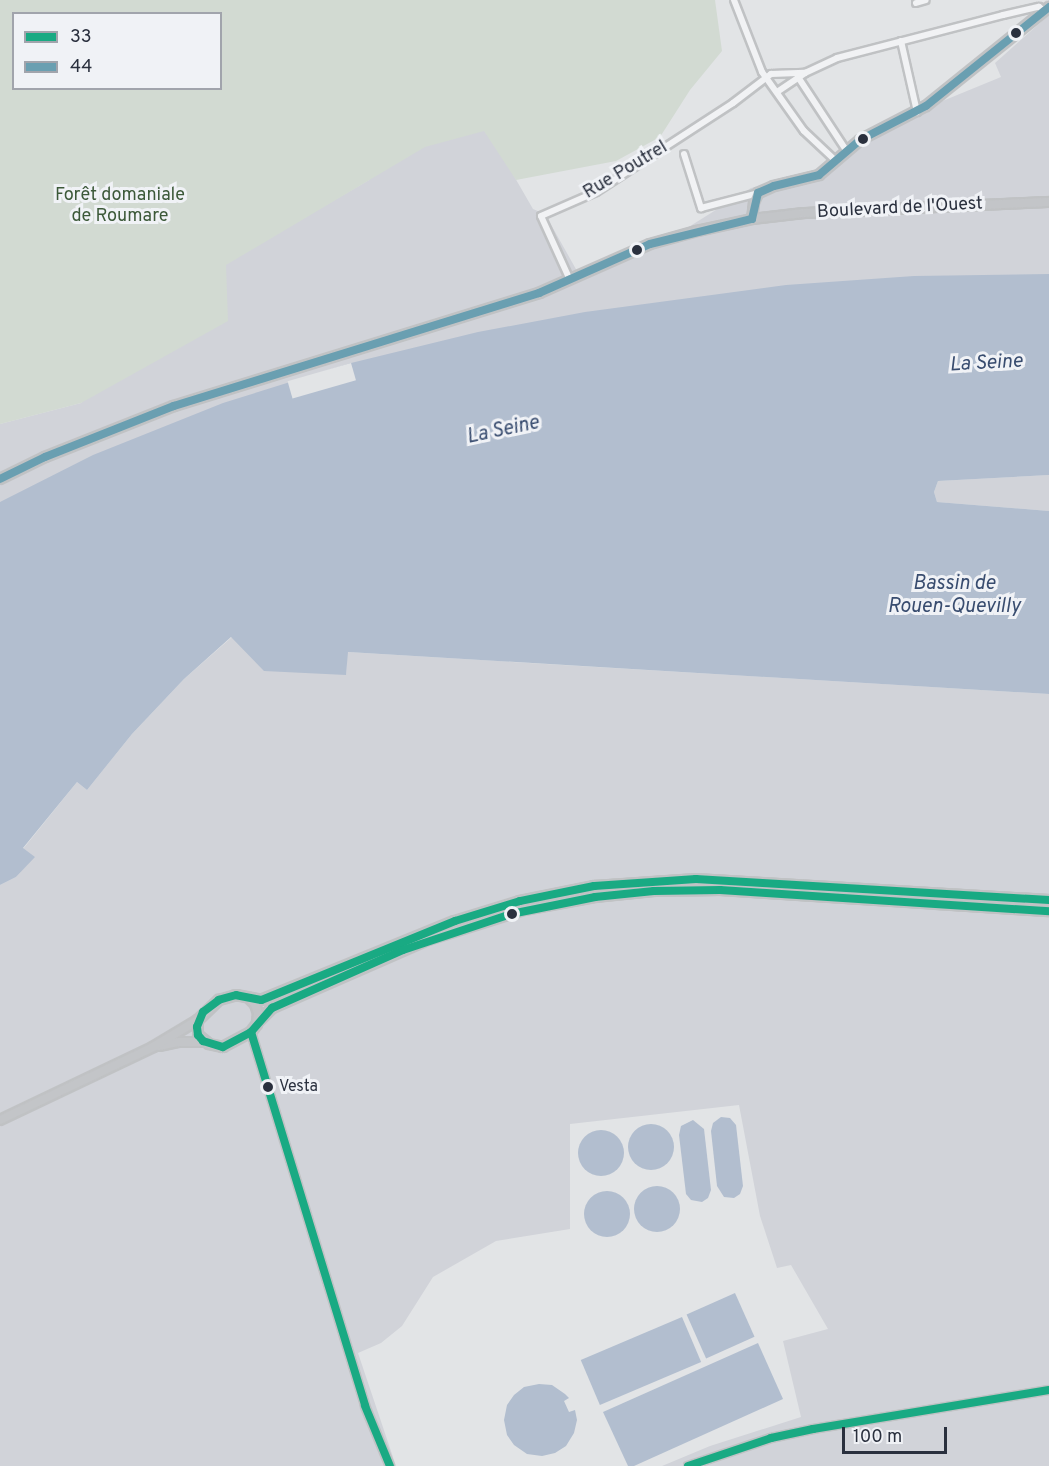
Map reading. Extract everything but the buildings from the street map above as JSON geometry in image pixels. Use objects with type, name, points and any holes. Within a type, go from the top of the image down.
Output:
[{"type":"main road","points":[[752,219],[754,202],[758,193],[774,186],[812,179],[860,140],[917,112],[1046,9]]},
{"type":"main road","name":"Boulevard de l'Ouest","points":[[0,479],[45,457],[174,406],[439,325],[570,280],[650,244],[752,219],[804,213],[1049,202]]},
{"type":"main road","points":[[153,1047],[178,1042],[207,1042],[223,1047],[251,1032],[272,1008],[428,940],[524,910],[688,879]]},
{"type":"main road","points":[[0,1120],[153,1047],[198,1020],[219,1000],[236,995],[261,1000],[455,921],[520,901],[594,886],[688,879],[1049,900]]},
{"type":"main road","points":[[594,886],[612,892],[720,890],[1049,911]]},
{"type":"main road","points":[[249,998],[255,1004],[257,1024]]},
{"type":"main road","points":[[198,1020],[198,1035],[207,1042]]},
{"type":"street","points":[[734,0],[766,77],[804,132],[836,161]]},
{"type":"street","points":[[916,3],[926,0]]},
{"type":"street","points":[[777,92],[806,72],[837,58],[1003,15],[1040,8],[1046,9]]},
{"type":"street","points":[[901,41],[917,112]]},
{"type":"street","points":[[766,77],[771,74],[806,72]]},
{"type":"street","name":"Rue Poutrel","points":[[570,280],[541,216],[596,192],[733,103],[766,77]]},
{"type":"street","points":[[798,77],[846,150]]},
{"type":"street","points":[[684,154],[701,208],[758,193]]},
{"type":"street","points":[[251,1032],[365,1406],[390,1466]]},
{"type":"street","points":[[688,1466],[771,1438],[813,1429],[1049,1390]]},
{"type":"shaded area","points":[[1049,15],[1049,292],[0,509],[0,424],[81,403],[236,253],[290,226],[369,180],[389,153],[484,124],[533,209],[545,214],[577,271],[570,274],[573,280],[671,238],[751,188],[810,176],[826,167],[855,137],[1001,77],[995,63]]},
{"type":"shaded area","points":[[1049,475],[1049,511],[937,502],[934,492],[938,481]]},
{"type":"shaded area","points":[[232,637],[346,675],[347,652],[1049,694],[1049,1466],[662,1466],[710,1446],[801,1417],[783,1341],[828,1329],[791,1265],[777,1268],[760,1216],[739,1105],[570,1124],[570,1229],[496,1241],[433,1277],[402,1326],[381,1343],[358,1353],[396,1466],[0,1466],[0,885],[16,877],[34,857],[23,849],[77,782],[87,790],[132,734],[184,679]]},
{"type":"green space","name":"Forêt domaniale de Roumare","points":[[0,0],[715,0],[722,51],[690,90],[660,137],[616,161],[516,180],[484,131],[425,147],[226,265],[228,321],[81,403],[0,424]]},
{"type":"water","points":[[1049,274],[1049,475],[938,481],[934,492],[937,502],[1049,511],[1049,694],[348,652],[346,675],[264,671],[231,637],[184,679],[132,734],[87,790],[77,782],[23,848],[35,857],[16,877],[0,885],[0,502],[93,455],[223,403],[351,363],[478,332],[585,312],[786,285],[914,276]]},
{"type":"water","points":[[721,1117],[730,1118],[736,1125],[743,1186],[740,1194],[734,1198],[724,1197],[717,1186],[711,1131],[713,1123]]},
{"type":"water","points":[[693,1120],[704,1129],[711,1190],[708,1198],[702,1202],[691,1200],[686,1194],[679,1135],[681,1126]]},
{"type":"water","points":[[651,1124],[667,1131],[674,1147],[667,1163],[651,1170],[635,1163],[628,1147],[635,1131]]},
{"type":"water","points":[[601,1130],[617,1137],[624,1153],[617,1169],[601,1176],[585,1169],[578,1153],[585,1137]]},
{"type":"water","points":[[657,1186],[673,1193],[680,1209],[673,1225],[657,1232],[641,1225],[634,1209],[641,1193]]},
{"type":"water","points":[[607,1191],[623,1198],[630,1214],[623,1230],[607,1237],[591,1230],[584,1214],[591,1198]]},
{"type":"water","points":[[735,1293],[755,1337],[706,1358],[687,1315]]},
{"type":"water","points":[[682,1317],[701,1362],[600,1405],[581,1360]]},
{"type":"water","points":[[758,1343],[783,1399],[634,1466],[628,1466],[603,1412]]},
{"type":"water","points":[[539,1384],[552,1385],[565,1394],[569,1398],[564,1401],[569,1412],[575,1410],[577,1420],[574,1433],[566,1446],[555,1453],[542,1456],[527,1454],[514,1445],[507,1435],[504,1420],[507,1405],[514,1395],[524,1387]]},
{"type":"pier","points":[[351,363],[356,380],[293,398],[288,381]]},
{"type":"transit line","name":"44","points":[[752,219],[758,193],[774,186],[819,175],[860,140],[926,106],[1049,7]]},
{"type":"transit line","name":"44","points":[[0,479],[45,457],[174,406],[539,293],[650,244],[752,219]]},
{"type":"transit line","name":"33","points":[[1049,900],[696,879],[594,886],[520,901],[455,921],[261,1000],[236,995],[219,1000],[203,1012],[197,1027],[198,1035],[203,1041],[223,1047],[251,1032],[272,1008],[403,950],[511,914],[595,897],[654,891],[720,890],[1049,911]]},
{"type":"transit line","name":"33","points":[[251,1032],[365,1406],[390,1466]]},
{"type":"transit line","name":"33","points":[[688,1466],[771,1438],[813,1429],[1049,1390]]},
{"type":"place","name":"Vesta","points":[[268,1087]]},
{"type":"water label","name":"La Seine","points":[[986,364]]},
{"type":"water label","name":"La Seine","points":[[503,431]]},
{"type":"water label","name":"Bassin de Rouen-Quevilly","points":[[954,596]]}]
